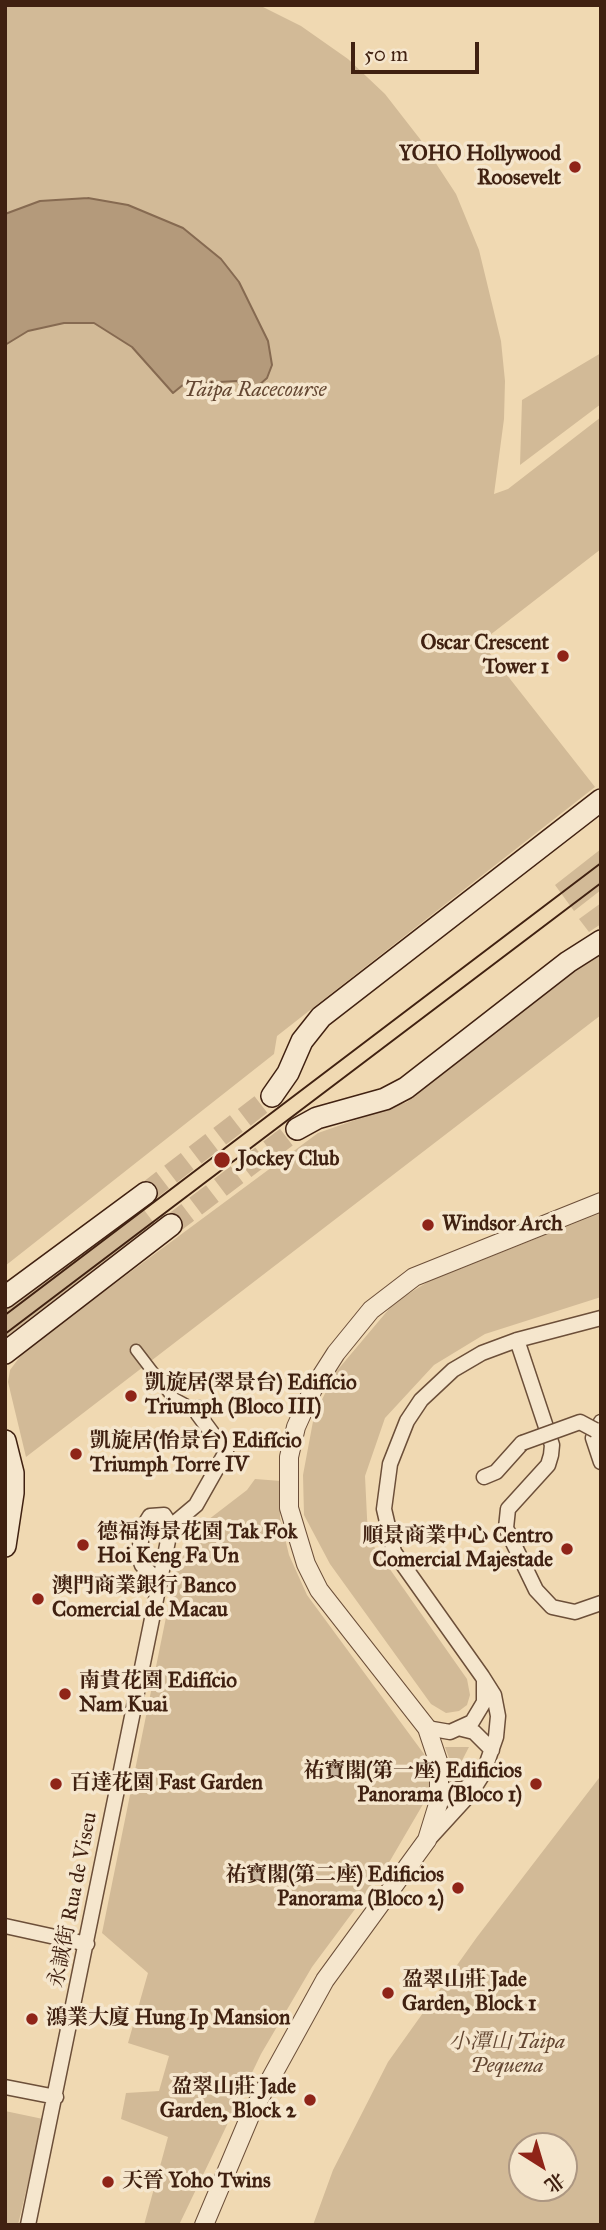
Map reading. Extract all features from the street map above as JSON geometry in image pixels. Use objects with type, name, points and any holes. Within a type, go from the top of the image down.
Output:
[{"type":"main road","points":[[272,1096],[288,1073],[302,1041],[321,1017],[601,800]]},
{"type":"main road","points":[[297,1129],[317,1118],[385,1100],[406,1088],[568,962],[601,941]]},
{"type":"main road","points":[[5,1297],[146,1193]]},
{"type":"main road","points":[[5,1353],[171,1225]]},
{"type":"main road","points":[[5,1441],[13,1473],[13,1493],[5,1546]]},
{"type":"street","points":[[427,1840],[440,1791],[439,1764],[426,1728],[319,1590],[306,1564],[289,1508],[289,1457],[296,1427],[313,1389],[336,1353],[371,1310],[414,1277],[601,1202]]},
{"type":"street","points":[[204,2225],[250,2116],[325,1980],[427,1840],[460,1805],[483,1774],[492,1750],[499,1716],[494,1695],[394,1552],[386,1530],[385,1487],[398,1442],[421,1400],[453,1370],[482,1353],[517,1340],[601,1318]]},
{"type":"street","points":[[517,1340],[552,1445],[548,1465],[508,1509],[506,1528],[536,1590],[552,1607],[575,1612],[601,1603]]},
{"type":"street","points":[[136,1350],[172,1397],[198,1409],[226,1452],[196,1505],[172,1527],[164,1515],[150,1516],[145,1524],[138,1554],[140,1563],[160,1583]]},
{"type":"street","points":[[484,1477],[496,1472],[522,1443],[580,1422],[598,1426],[594,1446],[601,1462]]},
{"type":"street","name":"永誠街 Rua de Viseu","points":[[28,2225],[172,1527]]},
{"type":"street","points":[[426,1728],[450,1732],[462,1729],[472,1722],[484,1702],[482,1676]]},
{"type":"street","points":[[462,1729],[485,1740],[492,1750]]},
{"type":"street","points":[[440,1791],[464,1789],[483,1774]]},
{"type":"street","points":[[5,1926],[87,1944]]},
{"type":"street","points":[[5,2087],[56,2097]]},
{"type":"green space","name":"Taipa Racecourse","points":[[5,5],[259,5],[301,26],[348,59],[385,94],[420,139],[456,194],[479,250],[501,341],[505,381],[504,419],[494,494],[508,489],[601,417],[601,549],[481,642],[595,787],[277,1036],[274,1054],[5,1266]]},
{"type":"green space","points":[[601,353],[601,404],[520,465],[522,400]]},
{"type":"green space","points":[[601,849],[601,890],[574,911],[555,885]]},
{"type":"green space","points":[[601,903],[601,924],[589,932],[579,919]]},
{"type":"green space","points":[[601,950],[601,1015],[26,1457],[8,1382],[10,1370],[25,1350],[318,1133],[407,1102]]},
{"type":"green space","points":[[141,1206],[157,1227],[5,1341],[5,1309]]},
{"type":"green space","points":[[601,1213],[601,1297],[485,1334],[434,1365],[385,1418],[365,1476],[368,1538],[467,1679],[470,1695],[467,1705],[459,1711],[446,1713],[431,1704],[330,1564],[304,1515],[303,1475],[314,1416],[335,1373],[394,1303],[429,1281]]},
{"type":"green space","points":[[255,1479],[281,1481],[280,1517],[289,1555],[307,1595],[424,1754],[430,1772],[429,1794],[387,1866],[312,1967],[261,2054],[179,2225],[144,2225],[168,2137],[121,2119],[126,2093],[159,2091],[169,2056],[128,2043],[148,1973],[102,1933],[176,1568],[187,1536],[247,1490]]},
{"type":"green space","points":[[445,1747],[469,1747],[453,1778],[450,1761]]},
{"type":"green space","name":"小潭山 Taipa Pequena","points":[[599,1778],[601,2225],[313,2225],[333,2170],[388,2062],[477,1937]]},
{"type":"green space","points":[[5,2111],[43,2119],[18,2225],[5,2225]]},
{"type":"shaded area","points":[[88,198],[128,205],[183,228],[221,259],[239,282],[268,341],[272,365],[267,378],[249,394],[237,381],[184,384],[173,393],[132,347],[94,323],[64,323],[28,331],[5,345],[5,214],[40,201]]},
{"type":"tunnel","points":[[146,1193],[272,1096]]},
{"type":"tunnel","points":[[171,1225],[297,1129]]},
{"type":"tram line","points":[[5,1315],[601,863]]},
{"type":"tram line","points":[[5,1334],[601,883]]},
{"type":"place","name":"YOHO Hollywood Roosevelt","points":[[575,167]]},
{"type":"place","name":"Oscar Crescent Tower 1","points":[[563,656]]},
{"type":"place","name":"Jockey Club","points":[[222,1160]]},
{"type":"place","name":"Windsor Arch","points":[[428,1225]]},
{"type":"place","name":"凱旋居(翠景台) Edifício Triumph (Bloco III)","points":[[131,1396]]},
{"type":"place","name":"凱旋居(怡景台) Edifício Triumph Torre IV","points":[[76,1454]]},
{"type":"place","name":"德福海景花園 Tak Fok Hoi Keng Fa Un","points":[[83,1545]]},
{"type":"place","name":"順景商業中心 Centro Comercial Majestade","points":[[567,1549]]},
{"type":"place","name":"澳門商業銀行 Banco Comercial de Macau","points":[[38,1599]]},
{"type":"place","name":"南貴花園 Edifício Nam Kuai","points":[[65,1694]]},
{"type":"place","name":"百達花園 Fast Garden","points":[[56,1784]]},
{"type":"place","name":"祐寶閣(第一座) Edificios Panorama (Bloco 1)","points":[[536,1784]]},
{"type":"place","name":"祐寶閣(第二座) Edificios Panorama (Bloco 2)","points":[[458,1888]]},
{"type":"place","name":"盈翠山莊 Jade Garden, Block 1","points":[[388,1993]]},
{"type":"place","name":"鴻業大廈 Hung Ip Mansion","points":[[32,2019]]},
{"type":"place","name":"盈翠山莊 Jade Garden, Block 2","points":[[310,2100]]},
{"type":"place","name":"天晉 Yoho Twins","points":[[108,2182]]}]
